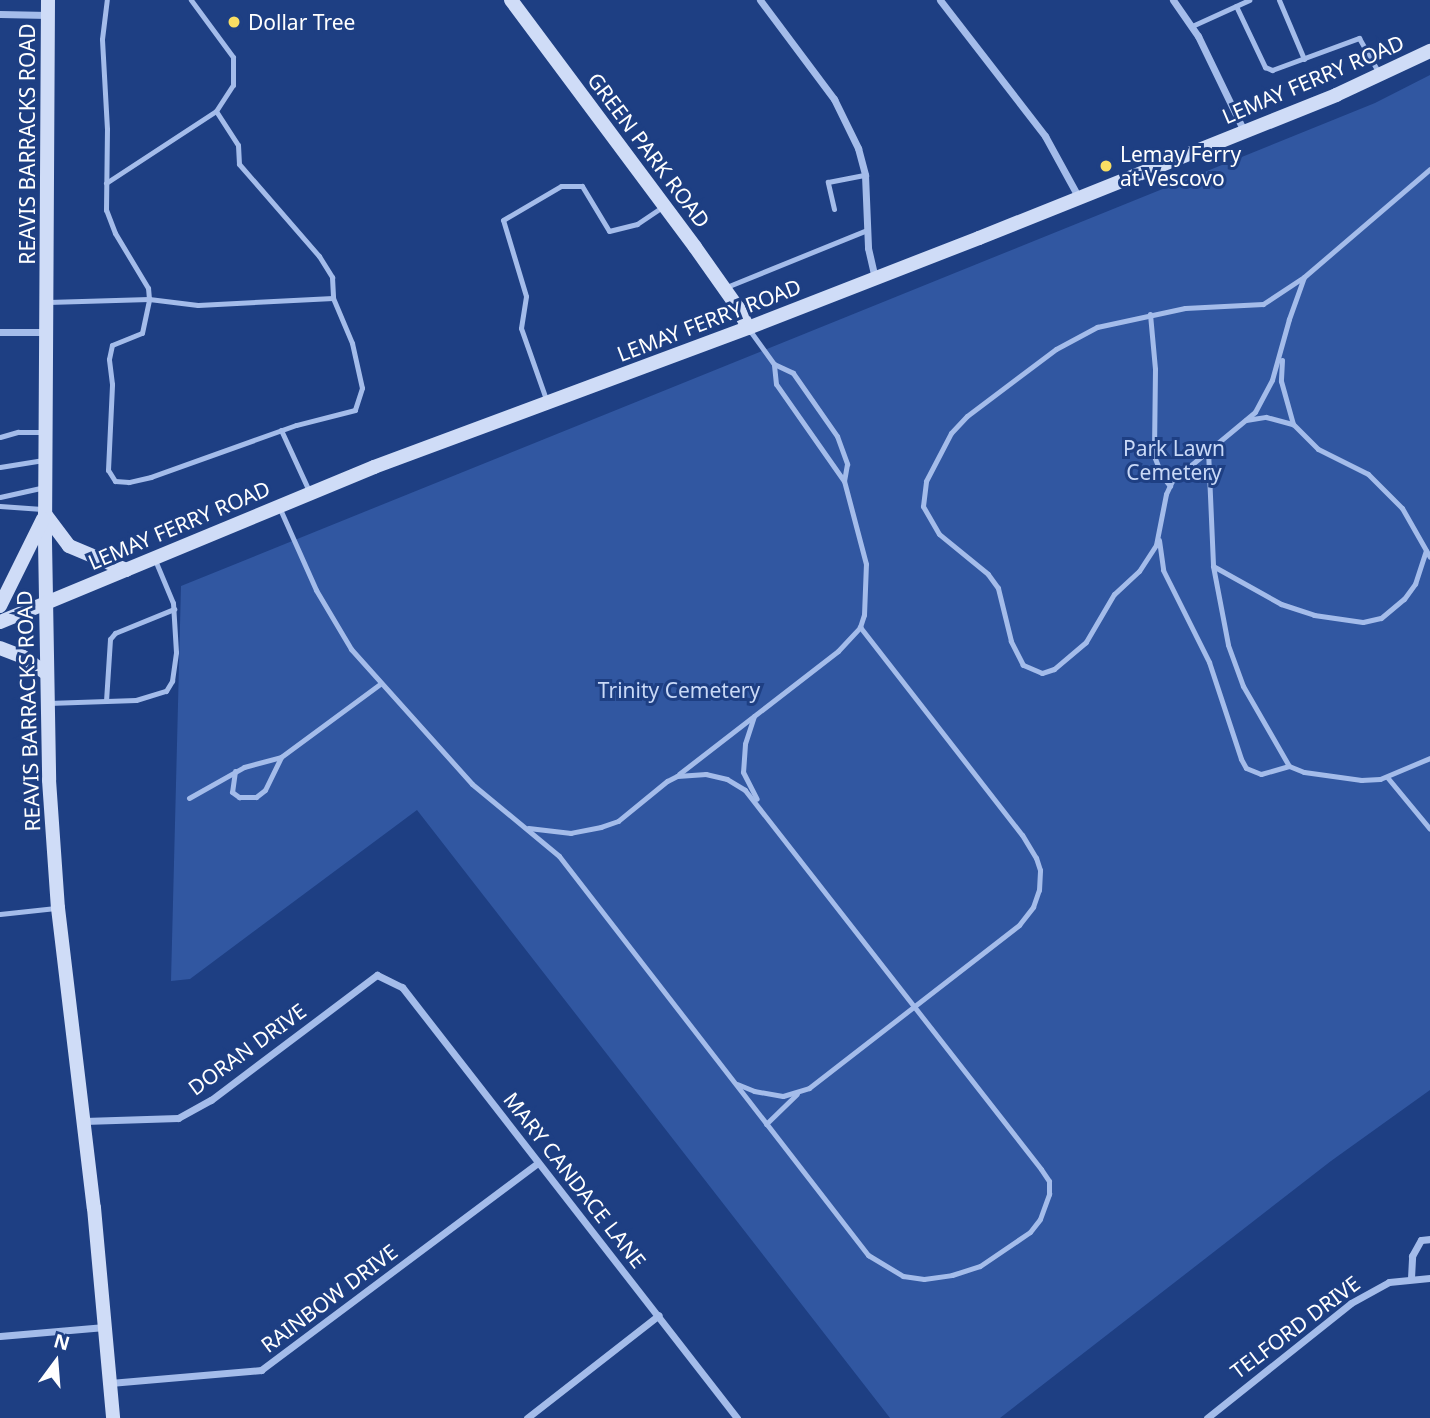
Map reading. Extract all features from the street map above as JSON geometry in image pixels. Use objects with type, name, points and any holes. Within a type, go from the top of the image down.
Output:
[{"type":"main road","name":"REAVIS BARRACKS ROAD","points":[[48,0],[45,512],[49,780],[58,908],[84,1121],[113,1418]]},
{"type":"main road","name":"GREEN PARK ROAD","points":[[511,0],[724,288],[748,328]]},
{"type":"main road","name":"LEMAY FERRY ROAD","points":[[0,622],[309,493],[876,279],[1079,198],[1380,76],[1430,51]]},
{"type":"main road","points":[[0,606],[45,512],[69,546],[125,570]]},
{"type":"main road","points":[[0,648],[23,657],[47,674]]},
{"type":"street","points":[[760,0],[834,99],[858,148],[865,176],[867,230],[876,279]]},
{"type":"street","points":[[940,0],[1045,136],[1079,198]]},
{"type":"street","points":[[1176,1],[1192,26],[1244,132]]},
{"type":"street","points":[[0,14],[48,15]]},
{"type":"street","points":[[0,332],[48,332]]},
{"type":"street","name":"DORAN DRIVE","points":[[84,1121],[178,1118],[211,1100],[377,975]]},
{"type":"street","name":"MARY CANDACE LANE","points":[[377,975],[402,987],[737,1418]]},
{"type":"street","name":"RAINBOW DRIVE","points":[[110,1383],[261,1370],[538,1163]]},
{"type":"street","points":[[1411,1278],[1412,1256],[1421,1240],[1430,1239]]},
{"type":"street","name":"TELFORD DRIVE","points":[[1207,1418],[1351,1303],[1389,1282],[1430,1278]]},
{"type":"street","points":[[527,1418],[659,1315]]},
{"type":"street","points":[[0,1336],[105,1327]]},
{"type":"lane","points":[[107,0],[102,39],[106,210],[115,233],[148,288],[149,299],[142,333],[112,345],[109,359],[112,384],[108,470],[115,481],[129,482],[151,477],[281,430],[355,410],[362,388],[352,343],[333,298],[332,277],[319,256],[239,164],[238,145],[216,111]]},
{"type":"lane","points":[[106,183],[216,111],[233,85],[233,57],[191,0]]},
{"type":"lane","points":[[1192,26],[1249,0]]},
{"type":"lane","points":[[1279,0],[1304,59]]},
{"type":"lane","points":[[1236,6],[1265,66],[1272,69],[1359,38],[1380,76]]},
{"type":"lane","points":[[1159,537],[1148,560],[1114,594],[1086,642],[1064,663],[1042,673],[1031,671],[1016,655],[998,588],[988,574],[939,534],[928,519],[923,506],[926,481],[951,433],[967,416],[1056,349],[1097,327],[1150,314],[1263,304],[1304,277],[1430,169]]},
{"type":"lane","points":[[834,209],[828,182],[865,176]]},
{"type":"lane","points":[[548,403],[521,328],[526,296],[503,220],[561,186],[582,186],[609,231],[637,224],[664,205]]},
{"type":"lane","points":[[724,288],[867,230]]},
{"type":"lane","points":[[1213,566],[1281,604],[1314,615],[1363,622],[1381,618],[1404,599],[1415,584],[1428,554],[1414,526],[1386,489],[1368,474],[1318,449],[1293,424],[1281,381],[1282,353],[1289,319],[1304,277]]},
{"type":"lane","points":[[48,302],[149,299],[198,305],[333,298]]},
{"type":"lane","points":[[1150,314],[1155,369],[1154,456],[1162,476],[1170,486]]},
{"type":"lane","points":[[748,328],[775,364],[793,373],[837,436],[847,464],[844,481]]},
{"type":"lane","points":[[1282,353],[1263,398],[1246,420],[1208,450],[1170,486],[1166,494],[1159,537],[1163,570],[1209,662],[1241,759],[1247,768],[1261,774],[1289,766]]},
{"type":"lane","points":[[527,828],[571,834],[618,821],[838,651],[860,627],[866,602],[866,565],[844,481],[776,384],[775,364]]},
{"type":"lane","points":[[1246,420],[1266,417],[1293,424]]},
{"type":"lane","points":[[281,430],[309,493]]},
{"type":"lane","points":[[0,438],[18,432],[47,432]]},
{"type":"lane","points":[[1208,450],[1213,566],[1223,622],[1235,666],[1255,709],[1289,766],[1304,772],[1361,780],[1387,776],[1430,758]]},
{"type":"lane","points":[[0,467],[46,460]]},
{"type":"lane","points":[[0,497],[45,487]]},
{"type":"lane","points":[[0,506],[45,512]]},
{"type":"lane","points":[[279,506],[316,590],[351,649],[472,784],[559,856],[868,1255],[903,1276],[924,1279],[952,1275],[980,1266],[1030,1232],[1046,1205],[1049,1181],[762,808],[745,790],[727,779],[706,774],[677,776]]},
{"type":"lane","points":[[48,703],[136,700],[166,691],[172,681],[176,652],[174,609],[154,558]]},
{"type":"lane","points":[[106,701],[110,639],[114,632],[174,609]]},
{"type":"lane","points":[[766,1124],[797,1094],[809,1088],[913,1004],[1019,925],[1036,899],[1040,870],[1022,835],[860,627]]},
{"type":"lane","points":[[189,798],[235,771],[281,757],[380,684]]},
{"type":"lane","points":[[754,716],[745,744],[743,772],[762,808]]},
{"type":"lane","points":[[235,771],[233,792],[239,797],[256,797],[265,790],[281,757]]},
{"type":"lane","points":[[1387,776],[1430,829]]},
{"type":"lane","points":[[0,914],[58,908]]},
{"type":"lane","points":[[734,1082],[770,1094],[797,1094]]},
{"type":"green space","name":"Trinity Cemetery","points":[[1430,75],[1430,1090],[1331,1161],[1000,1418],[890,1418],[417,810],[190,979],[171,981],[181,586],[1375,103]]},
{"type":"place","name":"Dollar Tree","points":[[234,22]]},
{"type":"place","name":"Lemay Ferry at Vescovo","points":[[1106,166]]},
{"type":"park label","name":"Park Lawn Cemetery","points":[[1174,460]]}]
